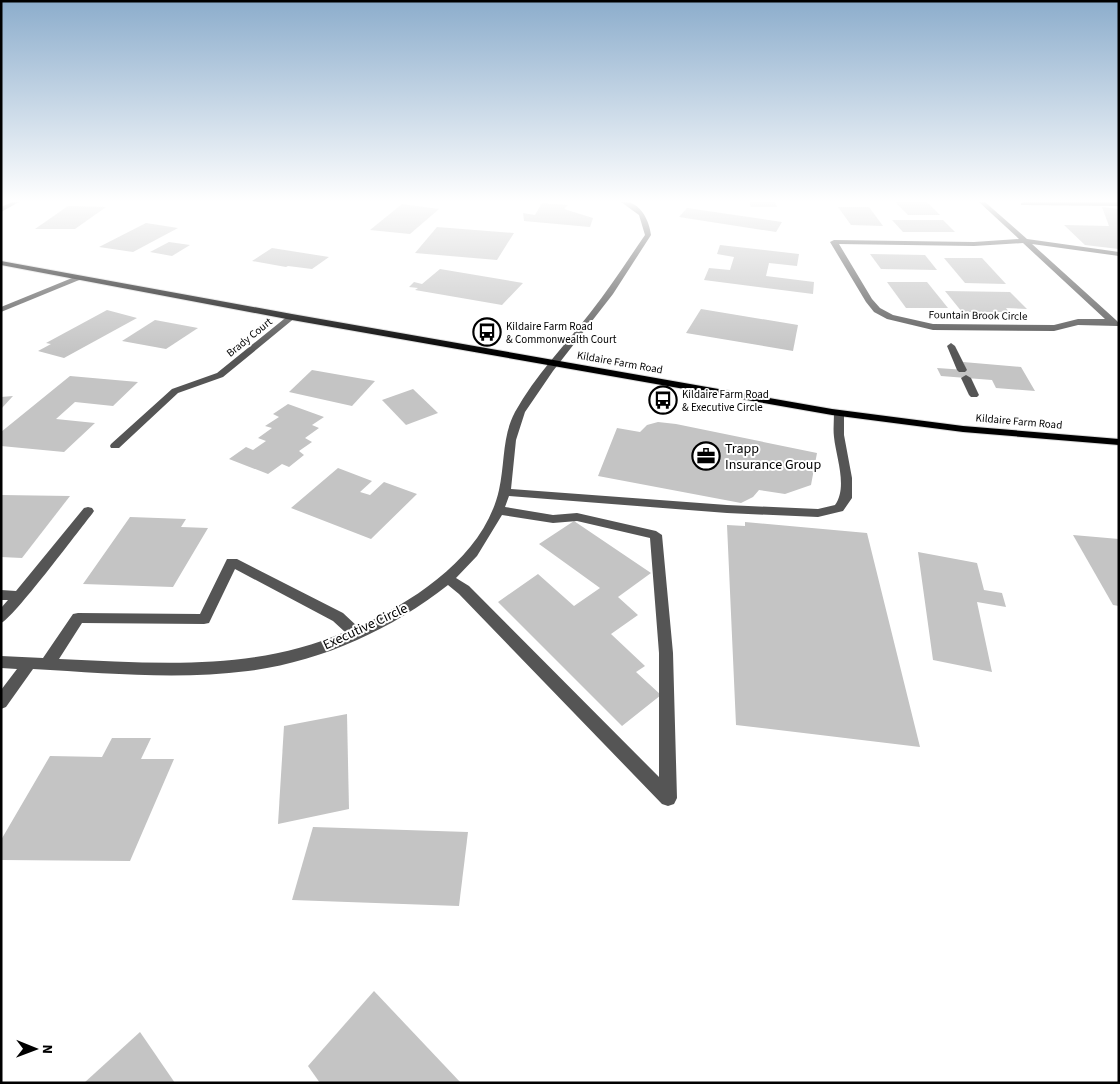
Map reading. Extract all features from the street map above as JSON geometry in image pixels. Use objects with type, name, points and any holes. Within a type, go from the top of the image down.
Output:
[{"type":"main road","name":"Kildaire Farm Road","points":[[1,263],[292,317],[839,413],[963,429],[1119,442]]},
{"type":"street","name":"Executive Circle","points":[[1,662],[187,669],[226,668],[266,663],[318,648],[356,634],[418,601],[448,579],[467,560],[482,540],[504,492],[513,432],[518,414],[553,362],[605,300],[636,253]]},
{"type":"street","name":"Fountain Brook Circle","points":[[840,253],[869,300],[877,310],[890,317],[933,327],[1054,328],[1078,322],[1116,325]]},
{"type":"street","points":[[1038,253],[1116,325]]},
{"type":"street","points":[[1,310],[80,278]]},
{"type":"street","name":"Brady Court","points":[[115,446],[175,391],[220,374],[292,317]]},
{"type":"street","points":[[951,346],[974,395]]},
{"type":"street","points":[[504,492],[727,509],[818,513],[839,508],[846,498],[846,478],[839,435],[839,413]]},
{"type":"street","points":[[448,579],[464,590],[668,798],[666,653],[656,535],[577,517],[553,519],[497,510]]},
{"type":"street","points":[[1,618],[88,511]]},
{"type":"street","points":[[47,664],[78,618],[204,619],[232,562],[338,617],[356,634]]},
{"type":"street","points":[[1,595],[20,596]]},
{"type":"street","points":[[1,702],[29,663]]},
{"type":"building","points":[[153,253],[178,253],[172,256]]},
{"type":"building","points":[[265,253],[301,253],[329,257],[312,269],[252,261]]},
{"type":"building","points":[[415,253],[502,253],[497,260]]},
{"type":"building","points":[[717,254],[799,254],[797,266],[769,263],[766,276],[814,282],[813,294],[704,280],[709,268],[730,270],[734,257]]},
{"type":"building","points":[[870,254],[925,255],[937,270],[881,269]]},
{"type":"building","points":[[944,258],[982,258],[1006,284],[965,283]]},
{"type":"building","points":[[440,269],[523,283],[502,305],[415,290],[418,288],[409,287],[414,282],[422,284]]},
{"type":"building","points":[[887,282],[927,282],[948,308],[906,308]]},
{"type":"building","points":[[945,291],[1010,292],[1027,309],[1006,308],[1009,312],[962,312]]},
{"type":"building","points":[[701,309],[798,325],[793,351],[686,333]]},
{"type":"building","points":[[107,310],[137,318],[64,358],[38,351],[51,344],[46,343]]},
{"type":"building","points":[[155,320],[198,328],[166,349],[122,341]]},
{"type":"building","points":[[963,362],[1021,367],[1035,391],[996,388],[992,380],[941,376],[937,368],[966,370]]},
{"type":"building","points":[[312,370],[375,381],[352,406],[289,392]]},
{"type":"building","points":[[70,376],[138,382],[113,406],[75,402],[56,419],[95,423],[64,452],[1,446],[1,432]]},
{"type":"building","points":[[413,389],[438,413],[406,425],[382,400]]},
{"type":"building","points":[[13,396],[1,409],[1,397]]},
{"type":"building","points":[[288,404],[324,417],[312,425],[319,428],[305,438],[312,442],[299,451],[304,455],[289,467],[282,464],[268,474],[229,459],[246,447],[253,450],[266,441],[258,438],[272,428],[265,426],[279,417],[273,414]]},
{"type":"building","points":[[658,422],[817,453],[811,485],[785,494],[759,490],[753,497],[741,503],[598,476],[617,428],[640,432],[647,425]]},
{"type":"building","points":[[338,468],[372,481],[360,492],[370,495],[384,482],[417,494],[371,539],[291,508]]},
{"type":"building","points":[[1,495],[70,496],[22,558],[1,557]]},
{"type":"building","points":[[130,517],[186,519],[181,527],[208,528],[173,587],[83,584]]},
{"type":"building","points":[[574,521],[651,573],[618,597],[638,615],[611,634],[645,666],[636,672],[661,695],[622,726],[498,602],[538,574],[574,606],[600,588],[539,544]]},
{"type":"building","points":[[745,522],[867,533],[920,747],[736,725],[727,525],[745,526]]},
{"type":"building","points":[[1073,535],[1119,539],[1119,606],[1113,605]]},
{"type":"building","points":[[918,552],[977,563],[984,590],[1002,593],[1006,607],[977,602],[992,672],[933,660]]},
{"type":"building","points":[[347,714],[349,809],[278,824],[284,726]]},
{"type":"building","points":[[112,738],[151,738],[141,759],[174,759],[130,861],[1,860],[1,840],[50,756],[102,757]]},
{"type":"building","points":[[313,827],[468,832],[459,906],[292,900]]},
{"type":"building","points":[[374,991],[461,1083],[320,1083],[308,1066]]},
{"type":"building","points":[[140,1032],[175,1083],[84,1083]]},
{"type":"place","name":"Kildaire Farm Road & Commonwealth Court","points":[[487,332]]},
{"type":"place","name":"Kildaire Farm Road & Executive Circle","points":[[663,400]]},
{"type":"place","name":"Trapp Insurance Group","points":[[706,456]]}]
